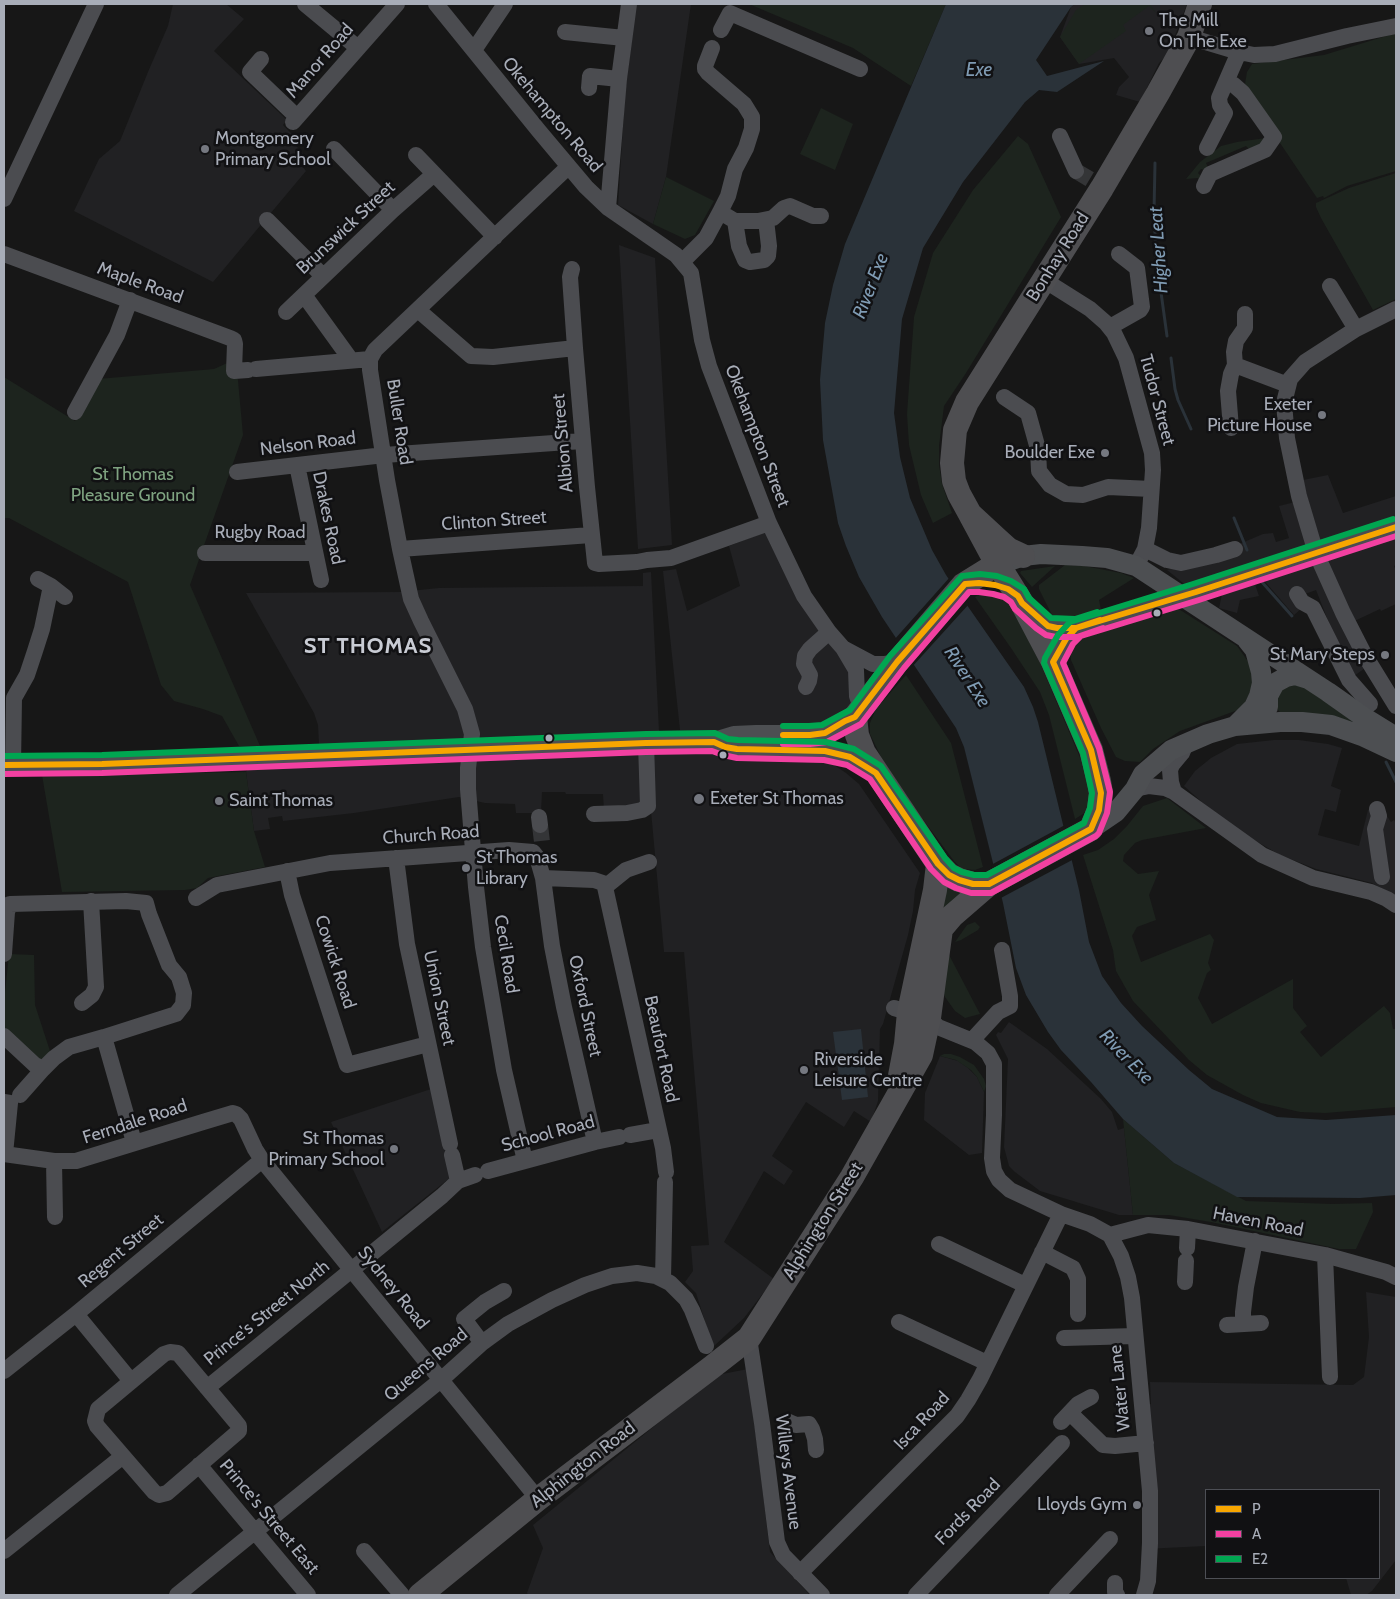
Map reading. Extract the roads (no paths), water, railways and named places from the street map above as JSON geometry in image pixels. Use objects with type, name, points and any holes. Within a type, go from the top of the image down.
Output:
[{"type":"highway","name":"Bonhay Road","points":[[1084,832],[1099,810],[1101,793],[1091,750],[1053,662],[1020,600],[997,564],[954,481],[952,463],[955,430],[967,402],[1044,280],[1097,184],[1158,93],[1189,37],[1200,4]]},
{"type":"highway","points":[[965,504],[1008,549],[1023,556]]},
{"type":"highway","points":[[964,585],[972,565],[976,545],[965,504]]},
{"type":"highway","points":[[989,884],[972,884],[959,880],[949,875],[938,864],[876,773],[864,753],[857,735],[858,713],[898,660],[964,585],[997,564]]},
{"type":"highway","points":[[964,585],[979,583],[995,585],[1008,589],[1020,600]]},
{"type":"highway","name":"Alphington Street","points":[[894,1103],[906,1044],[918,1014],[932,992],[941,929],[952,916],[989,884],[1084,832]]},
{"type":"highway","name":"Alphington Street","points":[[749,1338],[852,1177],[921,1055],[918,1014],[938,864]]},
{"type":"highway","name":"Alphington Road","points":[[420,1595],[538,1499],[749,1338]]},
{"type":"main road","points":[[997,564],[1023,556],[1040,554],[1140,558],[1244,636],[1309,679],[1366,710],[1396,737]]},
{"type":"main road","points":[[1235,726],[1254,707],[1262,683],[1262,672],[1255,650],[1244,636]]},
{"type":"main road","points":[[1280,722],[1271,714],[1268,704],[1268,696],[1275,683],[1294,675],[1309,679]]},
{"type":"main road","points":[[8,765],[111,764],[714,742],[734,736],[810,735],[825,733],[858,713]]},
{"type":"main road","points":[[1084,832],[1116,812],[1135,789],[1144,774],[1171,750],[1235,726],[1267,722],[1302,722],[1332,725],[1362,736],[1396,752]]},
{"type":"main road","points":[[714,742],[724,747],[737,749],[825,751],[850,757],[876,773]]},
{"type":"street","points":[[4,199],[96,4]]},
{"type":"street","points":[[305,4],[358,48]]},
{"type":"street","name":"Manor Road","points":[[262,59],[250,72],[295,120],[397,4]]},
{"type":"street","name":"Okehampton Road","points":[[436,4],[586,187],[608,208],[651,237]]},
{"type":"street","points":[[474,50],[506,4]]},
{"type":"street","points":[[608,208],[619,79],[629,4]]},
{"type":"street","points":[[721,30],[730,13],[841,66],[860,69]]},
{"type":"street","points":[[1189,37],[1254,55],[1275,54],[1396,26]]},
{"type":"street","points":[[565,32],[624,38]]},
{"type":"street","points":[[682,262],[706,238],[728,196],[735,169],[751,135],[752,122],[750,112],[739,99],[708,74],[705,66],[712,48]]},
{"type":"street","points":[[1207,148],[1225,113],[1220,105],[1219,98],[1239,52]]},
{"type":"street","points":[[589,88],[590,76],[619,79]]},
{"type":"street","points":[[1204,186],[1210,174],[1265,150],[1274,137],[1244,93],[1227,81]]},
{"type":"street","points":[[1060,136],[1076,171]]},
{"type":"street","points":[[334,149],[393,210]]},
{"type":"street","points":[[416,155],[494,237]]},
{"type":"street","name":"Buller Road","points":[[470,751],[472,734],[466,709],[421,621],[412,599],[400,549],[370,370],[370,359],[374,350],[568,167]]},
{"type":"street","name":"Brunswick Street","points":[[286,312],[393,210],[434,174]]},
{"type":"street","points":[[720,212],[734,221],[766,220],[775,217],[784,208],[790,206],[813,216],[821,216]]},
{"type":"street","points":[[267,220],[323,276]]},
{"type":"street","points":[[734,221],[739,246],[745,260],[750,262],[764,260],[768,256],[769,246],[766,220]]},
{"type":"street","name":"Okehampton Street","points":[[651,237],[676,255],[691,273],[702,340],[709,366],[769,523],[804,596],[829,632],[843,648],[856,670],[858,713]]},
{"type":"street","name":"Maple Road","points":[[4,254],[234,340],[246,370],[351,360]]},
{"type":"street","points":[[1110,327],[1142,307],[1137,268],[1119,254]]},
{"type":"street","name":"Albion Street","points":[[572,269],[570,277],[582,441],[594,561],[597,564],[671,558],[769,523]]},
{"type":"street","name":"Tudor Street","points":[[1044,280],[1090,308],[1110,327],[1126,358],[1152,454],[1153,470],[1149,528],[1140,558]]},
{"type":"street","points":[[1330,286],[1356,329]]},
{"type":"street","points":[[304,295],[351,360],[370,359]]},
{"type":"street","points":[[74,412],[117,335],[130,300]]},
{"type":"street","points":[[418,310],[471,356],[493,357],[575,348]]},
{"type":"street","points":[[1297,594],[1302,602],[1313,608],[1366,710],[1393,701],[1364,654],[1312,555],[1287,438],[1284,403],[1288,385],[1293,374],[1305,362],[1356,329],[1396,310]]},
{"type":"street","points":[[1231,428],[1228,391],[1231,374],[1236,365],[1234,352],[1236,341],[1245,328],[1245,314]]},
{"type":"street","points":[[1236,365],[1288,385]]},
{"type":"street","points":[[1004,397],[1028,413],[1038,449],[1039,471],[1050,484],[1066,494],[1083,495],[1108,486],[1151,489]]},
{"type":"street","name":"Nelson Road","points":[[237,472],[384,455],[582,441]]},
{"type":"street","name":"Drakes Road","points":[[297,465],[321,580]]},
{"type":"street","points":[[1020,600],[1048,626],[1058,628],[1079,627],[1196,592],[1396,527]]},
{"type":"street","name":"Clinton Street","points":[[400,549],[591,534]]},
{"type":"street","points":[[1140,558],[1181,563],[1235,549]]},
{"type":"street","name":"Rugby Road","points":[[205,552],[315,553]]},
{"type":"street","points":[[8,765],[9,696],[27,675],[42,629],[44,582],[65,597]]},
{"type":"street","points":[[1053,662],[1066,639],[1079,627]]},
{"type":"street","points":[[806,687],[810,675],[804,664],[805,656],[829,632]]},
{"type":"street","name":"Okehampton Street","points":[[843,648],[873,664],[884,664],[898,660]]},
{"type":"street","points":[[594,814],[627,813],[642,810],[648,806],[646,743]]},
{"type":"street","points":[[1174,792],[1170,770],[1182,753],[1186,743]]},
{"type":"street","name":"Cecil Road","points":[[470,751],[468,789],[483,947],[504,1070],[524,1161]]},
{"type":"street","points":[[1135,789],[1159,786],[1174,792],[1262,855],[1318,880],[1380,895],[1396,905]]},
{"type":"street","points":[[1377,809],[1379,816],[1375,829],[1389,877],[1380,895]]},
{"type":"street","name":"Church Road","points":[[196,898],[217,885],[287,871],[330,864],[474,852],[510,850],[533,852],[540,850],[542,878]]},
{"type":"street","name":"Union Street","points":[[396,858],[407,944],[458,1181]]},
{"type":"street","points":[[542,878],[594,880],[603,883],[605,887],[626,870],[648,862]]},
{"type":"street","name":"Cowick Road","points":[[287,871],[292,895],[347,1065],[428,1044]]},
{"type":"street","name":"Oxford Street","points":[[542,878],[552,946],[564,1007],[594,1142]]},
{"type":"street","name":"Beaufort Road","points":[[605,887],[663,1148],[665,1177],[662,1279]]},
{"type":"street","points":[[82,1003],[92,995],[96,986],[91,901]]},
{"type":"street","points":[[4,954],[7,912],[10,904],[91,901],[146,903],[169,965],[179,977],[184,993],[182,1005],[176,1014],[69,1047],[54,1058],[20,1095]]},
{"type":"street","points":[[975,1037],[998,1012],[1010,1006],[1002,950]]},
{"type":"street","points":[[918,1014],[975,1037],[999,1058],[995,1076]]},
{"type":"street","points":[[918,1014],[938,1027],[975,1042],[983,1048],[994,1064],[992,1158],[994,1171],[999,1180],[1010,1190],[1060,1214],[1090,1224],[1110,1235]]},
{"type":"street","points":[[4,1036],[35,1065],[43,1069]]},
{"type":"street","points":[[104,1037],[134,1142]]},
{"type":"street","points":[[921,1055],[932,1042],[943,1039],[988,1060],[995,1076]]},
{"type":"street","name":"Ferndale Road","points":[[4,1102],[10,1103],[4,1154],[54,1161],[76,1161],[233,1113],[241,1119],[259,1155]]},
{"type":"street","name":"School Road","points":[[352,1269],[458,1181],[594,1142],[658,1130]]},
{"type":"street","name":"Sydney Road","points":[[259,1155],[538,1499]]},
{"type":"street","name":"Regent Street","points":[[4,1371],[76,1314],[259,1155]]},
{"type":"street","points":[[50,1208],[54,1161]]},
{"type":"street","name":"Isca Road","points":[[800,1573],[957,1416],[968,1400],[987,1363],[1060,1214]]},
{"type":"street","name":"Haven Road","points":[[1110,1235],[1148,1225],[1188,1229],[1325,1255],[1386,1272],[1396,1277]]},
{"type":"street","points":[[1185,1282],[1188,1229]]},
{"type":"street","name":"Water Lane","points":[[1110,1235],[1121,1256],[1128,1277],[1136,1336],[1150,1491],[1148,1581],[1144,1595]]},
{"type":"street","points":[[1255,1241],[1242,1312],[1235,1325],[1261,1323]]},
{"type":"street","points":[[939,1244],[1025,1285]]},
{"type":"street","points":[[1042,1252],[1073,1268],[1078,1279],[1078,1314]]},
{"type":"street","points":[[1325,1255],[1330,1377]]},
{"type":"street","name":"Prince's Street North","points":[[207,1388],[352,1269]]},
{"type":"street","name":"Queens Road","points":[[177,1595],[442,1379],[482,1344],[508,1324],[558,1298],[599,1280],[622,1274],[649,1274],[662,1279],[678,1290],[686,1299],[706,1346]]},
{"type":"street","points":[[482,1344],[464,1319],[504,1291]]},
{"type":"street","points":[[76,1314],[131,1381]]},
{"type":"street","points":[[899,1322],[987,1363]]},
{"type":"street","points":[[1064,1338],[1136,1336]]},
{"type":"street","name":"Willeys Avenue","points":[[749,1338],[754,1381],[775,1422],[777,1542],[784,1555],[822,1595]]},
{"type":"street","points":[[178,1352],[239,1426],[240,1430],[167,1494],[159,1495],[154,1492],[97,1426],[95,1421],[98,1409],[131,1381],[164,1354],[178,1352]]},
{"type":"street","points":[[1091,1397],[1078,1404],[1066,1418],[1103,1445],[1115,1446],[1146,1443]]},
{"type":"street","points":[[775,1422],[796,1425],[809,1424],[815,1439],[816,1450]]},
{"type":"street","name":"Fords Road","points":[[916,1595],[1045,1452],[1062,1443]]},
{"type":"street","points":[[4,1551],[123,1456]]},
{"type":"street","name":"Prince's Street East","points":[[199,1464],[308,1595]]},
{"type":"street","points":[[1057,1595],[1110,1539]]},
{"type":"street","points":[[364,1551],[402,1595]]},
{"type":"water","name":"Exe","points":[[946,4],[1075,4],[1071,7],[1036,60],[1047,76],[1104,61],[1057,92],[1039,90],[1025,102],[963,182],[923,248],[902,319],[894,413],[900,457],[910,498],[932,550],[946,575],[1024,687],[1033,707],[1079,890],[1089,942],[1102,976],[1121,1003],[1142,1026],[1212,1089],[1277,1117],[1326,1120],[1396,1115],[1396,1195],[1360,1198],[1237,1197],[1174,1163],[1123,1119],[1061,1050],[1026,995],[1016,968],[1003,903],[964,747],[956,728],[882,617],[859,577],[846,546],[838,523],[823,440],[820,380],[825,323],[833,285],[845,244]]},
{"type":"water","points":[[861,1029],[868,1097],[842,1100],[833,1032]]},
{"type":"waterway","name":"Higher Leat","points":[[1155,163],[1154,212],[1156,256],[1167,336]]},
{"type":"waterway","name":"Higher Leat","points":[[1171,358],[1178,400],[1191,429]]},
{"type":"waterway","name":"Higher Leat","points":[[1234,518],[1247,550]]},
{"type":"waterway","name":"Higher Leat","points":[[1261,581],[1292,616]]},
{"type":"waterway","name":"Higher Leat","points":[[1386,762],[1396,782]]},
{"type":"tunnel","points":[[1076,171],[1091,180]]},
{"type":"tunnel","points":[[540,825],[542,842]]},
{"type":"place","name":"The Mill On The Exe","points":[[1149,31]]},
{"type":"place","name":"Montgomery Primary School","points":[[205,149]]},
{"type":"place","name":"Exeter Picture House","points":[[1322,415]]},
{"type":"place","name":"Boulder Exe","points":[[1105,453]]},
{"type":"place","name":"St Mary Steps","points":[[1385,655]]},
{"type":"place","name":"Exeter St Thomas","points":[[699,799]]},
{"type":"place","name":"Saint Thomas","points":[[219,801]]},
{"type":"place","name":"St Thomas Library","points":[[466,868]]},
{"type":"place","name":"Riverside Leisure Centre","points":[[804,1070]]},
{"type":"place","name":"St Thomas Primary School","points":[[394,1149]]},
{"type":"place","name":"Lloyds Gym","points":[[1137,1505]]},
{"type":"district","name":"ST THOMAS","points":[[368,647]]},
{"type":"water label","name":"River Exe","points":[[871,286]]},
{"type":"water label","name":"River Exe","points":[[967,677]]},
{"type":"water label","name":"River Exe","points":[[1126,1057]]},
{"type":"park label","name":"St Thomas Pleasure Ground","points":[[133,485]]}]
